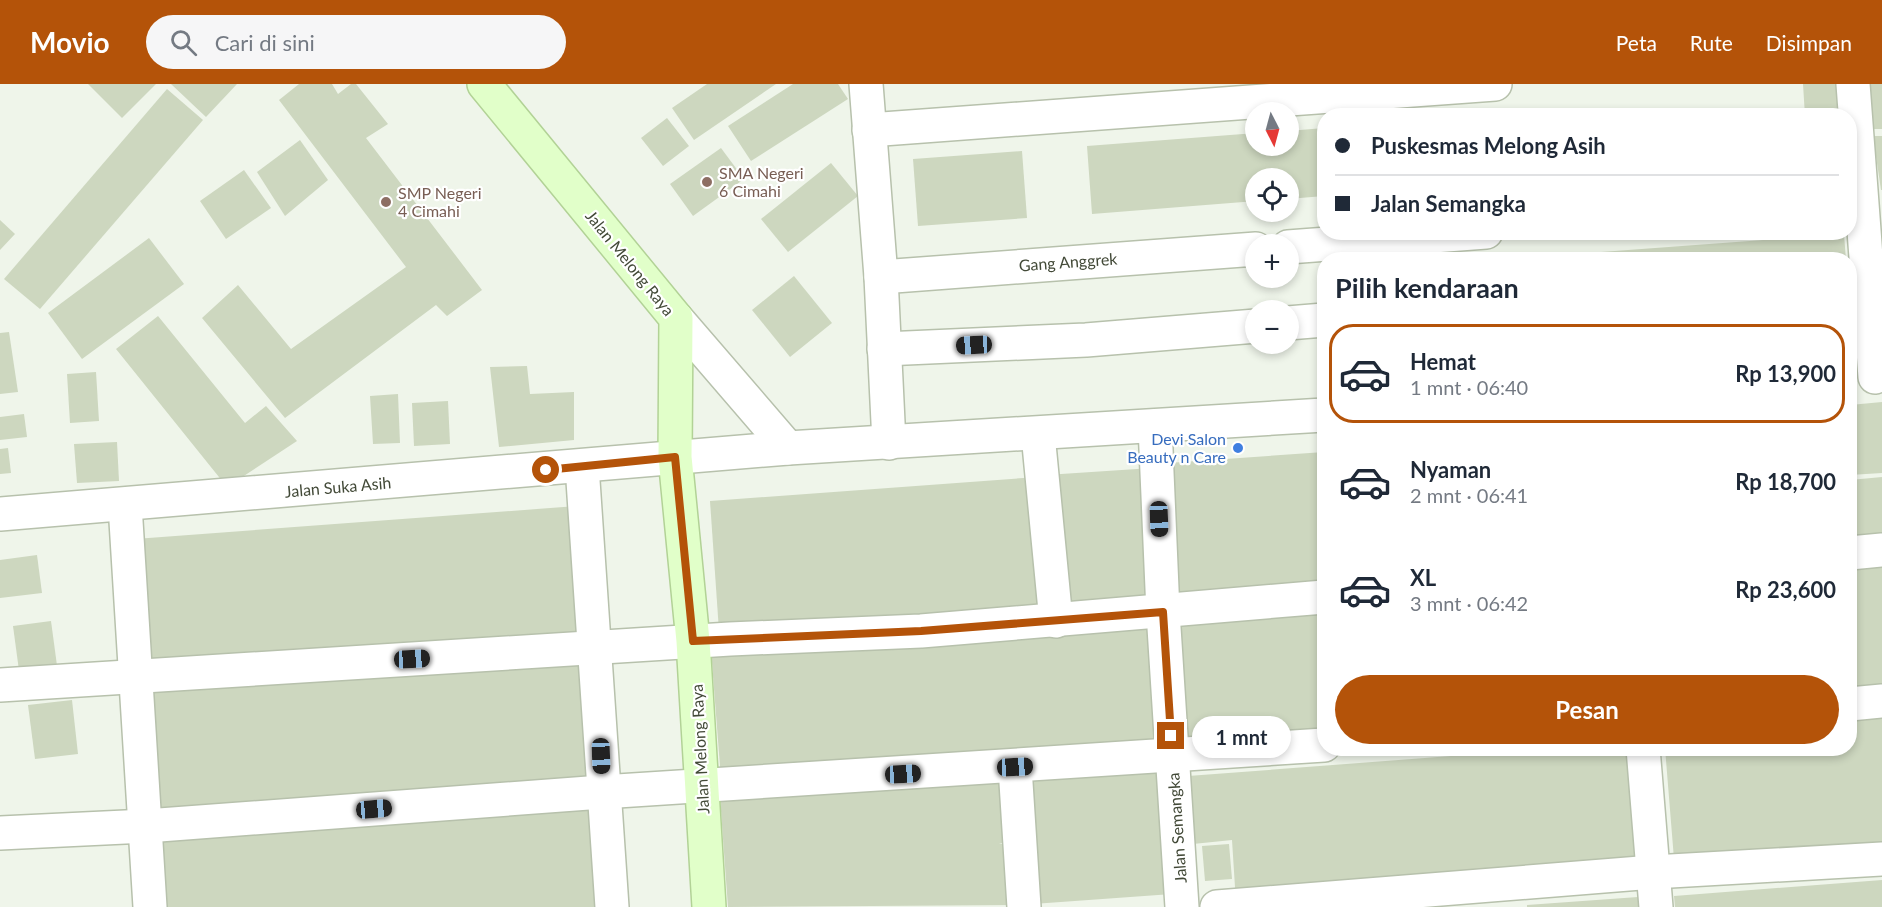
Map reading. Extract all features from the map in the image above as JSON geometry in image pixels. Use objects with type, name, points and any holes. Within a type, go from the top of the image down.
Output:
[{"type":"main road","name":"Jalan Melong Raya","points":[[488,85],[676,318],[675,457],[693,641],[709,907]]},
{"type":"street","points":[[866,84],[881,277],[889,443]]},
{"type":"street","points":[[869,130],[1365,97],[1495,84]]},
{"type":"street","points":[[1853,84],[1855,108]]},
{"type":"street","points":[[1857,124],[1865,204],[1869,378]]},
{"type":"street","points":[[1299,247],[1376,244],[1413,240]]},
{"type":"street","name":"Gang Anggrek","points":[[881,277],[1245,250]]},
{"type":"street","points":[[676,318],[788,448]]},
{"type":"street","points":[[1299,322],[1317,321]]},
{"type":"street","points":[[884,349],[1086,340],[1245,327]]},
{"type":"street","name":"Jalan Suka Asih","points":[[0,514],[788,448],[1317,415]]},
{"type":"street","name":"Jalan Semangka","points":[[1155,426],[1163,612],[1182,907]]},
{"type":"street","points":[[1038,434],[1056,621]]},
{"type":"street","points":[[582,466],[597,649],[602,792],[612,907]]},
{"type":"street","points":[[125,505],[150,907]]},
{"type":"street","points":[[1857,552],[1882,550]]},
{"type":"street","points":[[0,685],[134,675],[597,649],[693,641],[921,631],[1317,598]]},
{"type":"street","points":[[1857,703],[1882,701]]},
{"type":"street","points":[[0,833],[146,826],[602,792],[1317,747]]},
{"type":"street","points":[[1644,756],[1656,907]]},
{"type":"street","points":[[1015,767],[1024,907]]},
{"type":"street","points":[[1217,907],[1653,872],[1882,859]]},
{"type":"building","points":[[88,84],[156,84],[122,118]]},
{"type":"building","points":[[171,84],[237,84],[206,117]]},
{"type":"building","name":"SMP Negeri 4 Cimahi","points":[[299,84],[332,84],[338,94],[351,84],[356,84],[388,124],[366,138],[482,290],[447,316],[436,305],[285,418],[202,318],[238,285],[291,349],[406,267],[279,100]]},
{"type":"building","points":[[707,84],[776,84],[694,140],[672,108]]},
{"type":"building","points":[[793,84],[838,84],[848,99],[751,161],[728,126]]},
{"type":"building","points":[[1803,84],[1839,84],[1841,108],[1804,108]]},
{"type":"building","points":[[1869,84],[1882,84],[1882,129],[1873,129]]},
{"type":"building","points":[[167,89],[203,120],[40,309],[4,279]]},
{"type":"building","points":[[667,118],[689,146],[663,166],[641,138]]},
{"type":"building","points":[[1317,129],[1317,197],[1299,198],[1299,168],[1245,168],[1245,202],[1092,214],[1087,146],[1245,134],[1245,156],[1299,156],[1299,130]]},
{"type":"building","points":[[1873,136],[1882,136],[1882,190],[1881,190]]},
{"type":"building","points":[[300,140],[328,180],[285,216],[257,172]]},
{"type":"building","name":"SMA Negeri 6 Cimahi","points":[[721,148],[744,179],[693,216],[670,184]]},
{"type":"building","points":[[1022,151],[1027,218],[918,226],[913,159]]},
{"type":"building","points":[[831,163],[858,196],[788,252],[761,219]]},
{"type":"building","points":[[244,170],[271,208],[226,239],[200,201]]},
{"type":"building","points":[[0,220],[15,234],[0,250]]},
{"type":"building","points":[[149,238],[184,284],[82,359],[48,313]]},
{"type":"building","points":[[1763,240],[1844,240],[1845,252],[1601,252]]},
{"type":"building","points":[[794,276],[832,323],[790,357],[752,310]]},
{"type":"building","points":[[158,316],[245,423],[266,406],[297,441],[227,487],[116,349]]},
{"type":"building","points":[[9,332],[18,392],[0,394],[0,333]]},
{"type":"building","points":[[527,366],[530,394],[574,392],[574,440],[499,447],[490,367]]},
{"type":"building","points":[[96,372],[99,421],[70,423],[67,374]]},
{"type":"building","points":[[398,394],[400,443],[373,444],[370,396]]},
{"type":"building","points":[[448,401],[450,444],[414,446],[412,403]]},
{"type":"building","points":[[1882,402],[1882,473],[1857,475],[1857,404]]},
{"type":"building","points":[[24,414],[27,437],[0,440],[0,417]]},
{"type":"building","points":[[117,442],[119,481],[77,483],[74,444]]},
{"type":"building","points":[[8,448],[11,473],[0,474],[0,449]]},
{"type":"building","points":[[1317,452],[1317,583],[1178,593],[1168,463]]},
{"type":"building","points":[[1152,468],[1159,598],[1057,606],[1046,475]]},
{"type":"building","points":[[1037,477],[1046,606],[719,631],[710,501]]},
{"type":"building","points":[[1882,477],[1882,540],[1857,542],[1857,479]]},
{"type":"building","points":[[577,506],[587,636],[144,669],[135,539]]},
{"type":"building","points":[[37,555],[42,593],[0,598],[0,560]]},
{"type":"building","points":[[1882,562],[1882,692],[1857,694],[1857,564]]},
{"type":"building","points":[[1317,606],[1317,736],[1187,745],[1178,616]]},
{"type":"building","points":[[1154,617],[1163,747],[721,779],[711,649]]},
{"type":"building","points":[[51,621],[58,673],[20,678],[13,626]]},
{"type":"building","points":[[584,658],[594,787],[151,820],[142,690]]},
{"type":"building","points":[[72,700],[78,754],[35,759],[28,705]]},
{"type":"building","points":[[1882,712],[1882,843],[1674,859],[1666,756],[1857,756],[1857,714]]},
{"type":"building","points":[[1452,756],[1632,756],[1640,873],[1236,903],[1232,840],[1193,844],[1188,776]]},
{"type":"building","points":[[1162,764],[1172,894],[1033,904],[1024,774]]},
{"type":"building","points":[[1010,775],[1013,840],[999,844],[1015,844],[1019,905],[728,907],[720,797]]},
{"type":"building","points":[[597,805],[605,907],[160,907],[155,838]]},
{"type":"building","points":[[1229,844],[1232,879],[1205,881],[1202,846]]},
{"type":"building","points":[[1882,880],[1882,907],[1675,907],[1674,896]]},
{"type":"building","points":[[1638,897],[1639,907],[1527,907],[1527,905]]},
{"type":"place","name":"SMA Negeri 6 Cimahi","points":[[707,182]]},
{"type":"place","name":"SMP Negeri 4 Cimahi","points":[[386,202]]},
{"type":"place","name":"Devi Salon Beauty n Care","points":[[1238,448]]},
{"type":"route","points":[[546,470],[675,457],[693,641],[921,631],[1163,612],[1171,736]]}]
